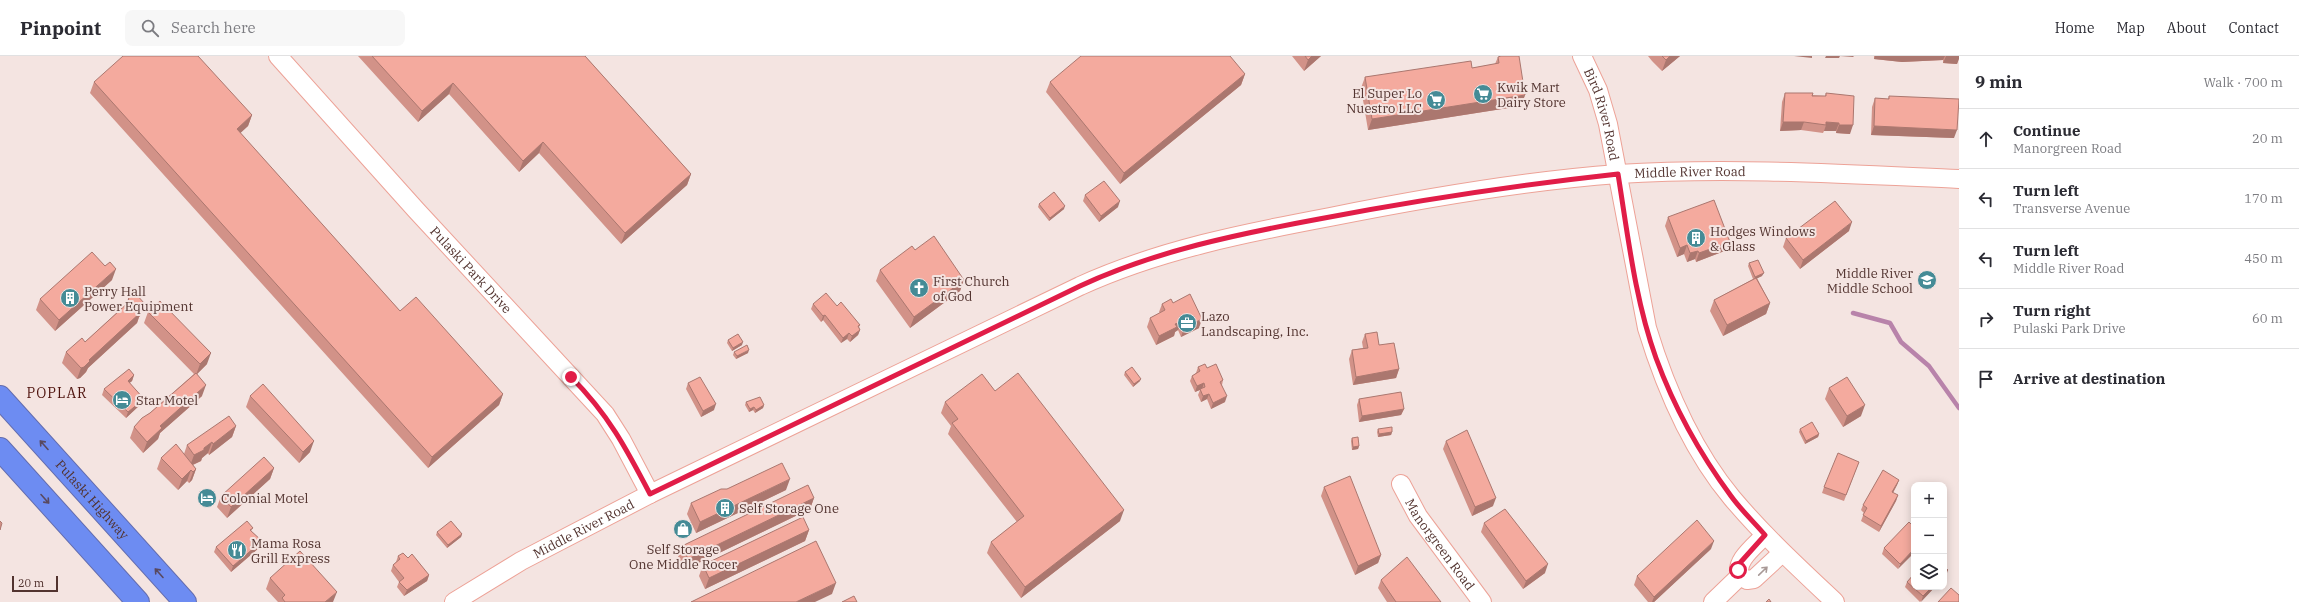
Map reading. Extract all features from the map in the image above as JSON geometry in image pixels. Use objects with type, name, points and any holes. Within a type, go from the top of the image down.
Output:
[{"type":"highway","name":"Pulaski Highway","points":[[0,397],[185,602]]},
{"type":"highway","points":[[0,449],[138,602]]},
{"type":"street","name":"Pulaski Park Drive","points":[[278,56],[416,210],[605,414],[621,439],[650,494]]},
{"type":"street","name":"Bird River Road","points":[[1582,56],[1598,90],[1608,124],[1635,272],[1647,328],[1656,358],[1676,406],[1704,458],[1732,497],[1765,535],[1835,602]]},
{"type":"street","name":"Middle River Road","points":[[454,602],[521,561],[650,494],[1080,286],[1138,264],[1229,236],[1360,211],[1520,185],[1618,174],[1767,172],[1959,179]]},
{"type":"street","name":"Manorgreen Road","points":[[1401,484],[1418,516],[1482,602]]},
{"type":"street","points":[[1765,535],[1739,564],[1738,570],[1740,576],[1747,580],[1754,579],[1782,552]]},
{"type":"street","points":[[1713,602],[1740,576]]},
{"type":"building","points":[[123,56],[198,56],[252,115],[237,129],[400,311],[416,297],[503,394],[432,457],[94,82]]},
{"type":"building","points":[[372,56],[585,56],[691,174],[625,233],[543,142],[523,161],[453,83],[422,111]]},
{"type":"building","points":[[1081,56],[1230,56],[1245,74],[1124,173],[1050,82]]},
{"type":"building","points":[[1305,56],[1312,56],[1308,60]]},
{"type":"building","points":[[1519,56],[1525,95],[1372,119],[1365,77],[1471,61],[1472,68],[1499,63],[1498,57]]},
{"type":"building","points":[[1662,56],[1670,56],[1666,60]]},
{"type":"building","points":[[1785,93],[1813,93],[1812,96],[1826,96],[1826,93],[1854,96],[1853,125],[1839,125],[1839,123],[1826,122],[1826,125],[1804,122],[1783,122]]},
{"type":"building","points":[[1889,96],[1959,99],[1957,130],[1874,126],[1875,98],[1889,99]]},
{"type":"building","points":[[1104,181],[1120,201],[1101,216],[1085,195]]},
{"type":"building","points":[[1054,192],[1065,206],[1050,218],[1039,204]]},
{"type":"building","name":"Hodges Windows & Glass","points":[[1714,200],[1730,242],[1699,253],[1698,251],[1690,253],[1687,245],[1680,248],[1668,217]]},
{"type":"building","points":[[1835,201],[1852,222],[1803,260],[1786,238]]},
{"type":"building","name":"First Church of God","points":[[934,236],[964,280],[914,317],[880,270],[912,246],[915,250]]},
{"type":"building","name":"Perry Hall Power Equipment","points":[[92,252],[105,266],[110,262],[116,269],[59,320],[40,299]]},
{"type":"building","points":[[1758,260],[1764,273],[1755,277],[1749,263]]},
{"type":"building","points":[[1756,278],[1770,303],[1727,325],[1714,300]]},
{"type":"building","points":[[135,293],[145,304],[139,310],[141,312],[89,360],[90,361],[84,367],[81,368],[66,352],[82,338],[85,342],[130,301],[128,299]]},
{"type":"building","points":[[826,293],[837,306],[841,302],[860,325],[858,326],[860,330],[852,336],[849,333],[843,338],[825,315],[823,316],[813,304]]},
{"type":"building","points":[[1190,294],[1202,319],[1184,328],[1181,322],[1175,324],[1177,327],[1159,336],[1150,318],[1165,310],[1162,304],[1171,299],[1173,303]]},
{"type":"building","points":[[160,301],[211,353],[200,364],[148,312]]},
{"type":"building","points":[[1377,332],[1379,345],[1394,343],[1399,369],[1356,377],[1352,350],[1368,348],[1365,334]]},
{"type":"building","points":[[738,334],[743,342],[733,348],[728,340]]},
{"type":"building","points":[[747,345],[749,350],[737,356],[734,352]]},
{"type":"building","points":[[1205,364],[1207,368],[1216,364],[1223,380],[1220,382],[1227,396],[1213,403],[1209,394],[1203,396],[1200,389],[1205,387],[1204,383],[1197,386],[1192,376],[1200,371],[1198,367]]},
{"type":"building","points":[[1132,367],[1141,379],[1134,384],[1125,372]]},
{"type":"building","name":"Star Motel","points":[[129,369],[134,375],[128,381],[144,399],[128,412],[104,389]]},
{"type":"building","points":[[196,373],[206,385],[160,426],[162,428],[147,442],[134,427],[142,418],[150,413]]},
{"type":"building","points":[[1018,373],[1124,510],[1025,587],[991,542],[1024,516],[952,423],[958,419],[945,402],[982,374],[995,391]]},
{"type":"building","points":[[700,377],[716,404],[703,411],[688,383]]},
{"type":"building","points":[[1847,377],[1865,405],[1847,416],[1829,388]]},
{"type":"building","points":[[263,384],[314,441],[303,452],[250,396]]},
{"type":"building","points":[[1401,392],[1404,409],[1362,416],[1359,399]]},
{"type":"building","points":[[760,397],[764,405],[756,410],[754,407],[750,409],[746,402]]},
{"type":"building","points":[[229,416],[236,426],[213,444],[212,442],[204,448],[204,450],[194,455],[187,445]]},
{"type":"building","points":[[1812,422],[1819,434],[1806,441],[1800,429]]},
{"type":"building","points":[[1392,427],[1392,432],[1379,434],[1378,429]]},
{"type":"building","points":[[1467,430],[1496,498],[1475,507],[1446,441]]},
{"type":"building","points":[[1358,437],[1359,446],[1353,447],[1352,438]]},
{"type":"building","points":[[176,444],[196,469],[193,472],[191,470],[182,479],[161,458]]},
{"type":"building","points":[[1838,453],[1859,462],[1846,495],[1824,487]]},
{"type":"building","points":[[264,457],[274,468],[231,507],[221,496]]},
{"type":"building","points":[[782,463],[790,479],[700,522],[691,503],[721,489],[727,489]]},
{"type":"building","points":[[1883,470],[1899,480],[1892,492],[1898,495],[1881,526],[1863,515],[1867,508],[1863,505]]},
{"type":"building","points":[[1350,476],[1381,555],[1358,566],[1324,487]]},
{"type":"building","points":[[808,485],[814,498],[688,559],[682,546]]},
{"type":"building","points":[[1505,509],[1548,564],[1526,581],[1484,523]]},
{"type":"building","points":[[803,517],[809,530],[709,578],[703,565]]},
{"type":"building","points":[[1697,520],[1714,541],[1654,597],[1637,576]]},
{"type":"building","name":"Mama Rosa Grill Express","points":[[247,521],[253,528],[250,530],[262,541],[233,566],[216,547]]},
{"type":"building","points":[[451,521],[462,534],[448,545],[437,532]]},
{"type":"building","points":[[1909,522],[1911,524],[1911,552],[1900,564],[1884,548]]},
{"type":"building","points":[[816,541],[836,583],[796,602],[691,602]]},
{"type":"building","points":[[300,551],[337,592],[325,602],[285,602],[282,598],[285,595],[270,578]]},
{"type":"building","points":[[403,553],[408,558],[412,554],[429,575],[407,590],[399,582],[404,578],[393,565],[400,559],[398,556]]},
{"type":"building","points":[[1407,557],[1441,602],[1396,602],[1381,580]]},
{"type":"building","points":[[1911,577],[1911,586],[1907,582]]},
{"type":"building","points":[[1951,588],[1959,595],[1959,602],[1938,602]]},
{"type":"building","points":[[1916,590],[1929,590],[1923,596]]},
{"type":"building","points":[[854,596],[857,602],[842,602]]},
{"type":"waterway","points":[[1853,313],[1890,323],[1901,342],[1929,366],[1959,408]]},
{"type":"place","name":"Kwik Mart Dairy Store","points":[[1483,94]]},
{"type":"place","name":"El Super Lo Nuestro LLC","points":[[1436,100]]},
{"type":"place","name":"Hodges Windows & Glass","points":[[1696,238]]},
{"type":"place","name":"Middle River Middle School","points":[[1927,280]]},
{"type":"place","name":"First Church of God","points":[[919,288]]},
{"type":"place","name":"Perry Hall Power Equipment","points":[[70,298]]},
{"type":"place","name":"Lazo Landscaping, Inc.","points":[[1187,323]]},
{"type":"place","name":"Star Motel","points":[[122,400]]},
{"type":"place","name":"Colonial Motel","points":[[207,498]]},
{"type":"place","name":"Self Storage One","points":[[725,508]]},
{"type":"place","name":"Self Storage One Middle Rocer","points":[[683,529]]},
{"type":"place","name":"Mama Rosa Grill Express","points":[[237,550]]},
{"type":"district","name":"POPLAR","points":[[57,393]]},
{"type":"route","points":[[571,377],[605,414],[621,439],[650,494],[1080,286],[1138,264],[1229,236],[1360,211],[1520,185],[1618,174],[1635,272],[1647,328],[1656,358],[1676,406],[1704,458],[1732,497],[1765,535],[1739,564],[1738,570]]}]
